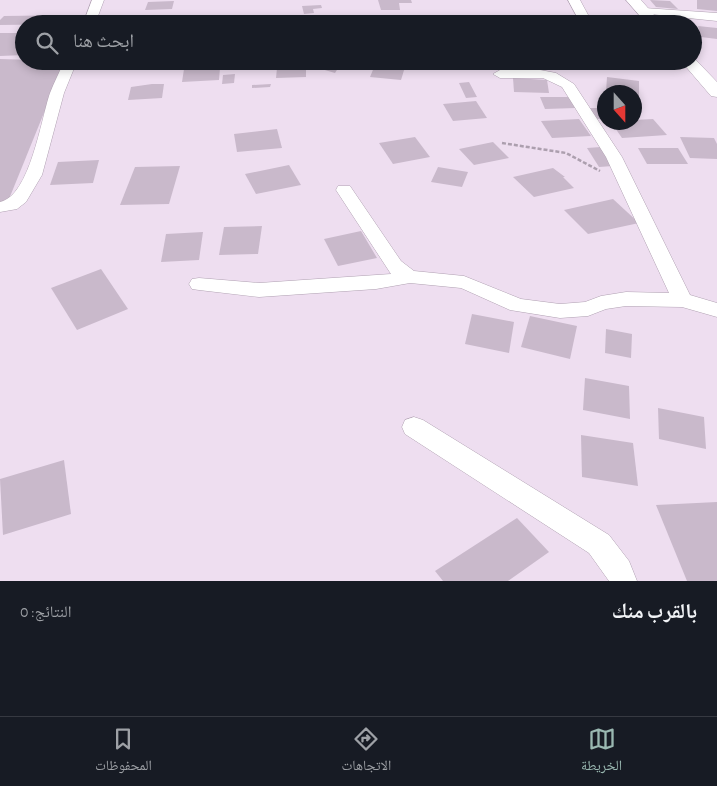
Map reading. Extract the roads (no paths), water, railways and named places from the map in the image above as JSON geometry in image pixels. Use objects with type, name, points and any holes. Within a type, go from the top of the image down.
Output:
[{"type":"street","points":[[92,15],[98,0]]},
{"type":"street","points":[[574,0],[582,15]]},
{"type":"street","points":[[633,0],[647,15]]},
{"type":"street","points":[[644,11],[693,15]]},
{"type":"street","points":[[702,16],[717,17]]},
{"type":"street","points":[[0,207],[11,205],[20,198],[34,175],[58,94],[67,70]]},
{"type":"street","points":[[697,70],[717,92]]},
{"type":"street","points":[[500,74],[538,73],[555,76],[567,84],[614,157],[682,300]]},
{"type":"street","points":[[344,190],[394,265],[400,272],[410,277]]},
{"type":"street","points":[[199,284],[268,290],[376,283],[410,277],[464,282],[518,305],[560,311],[588,309],[601,303],[626,299],[682,300],[717,310]]},
{"type":"street","points":[[414,427],[599,544],[619,570],[623,581]]}]
